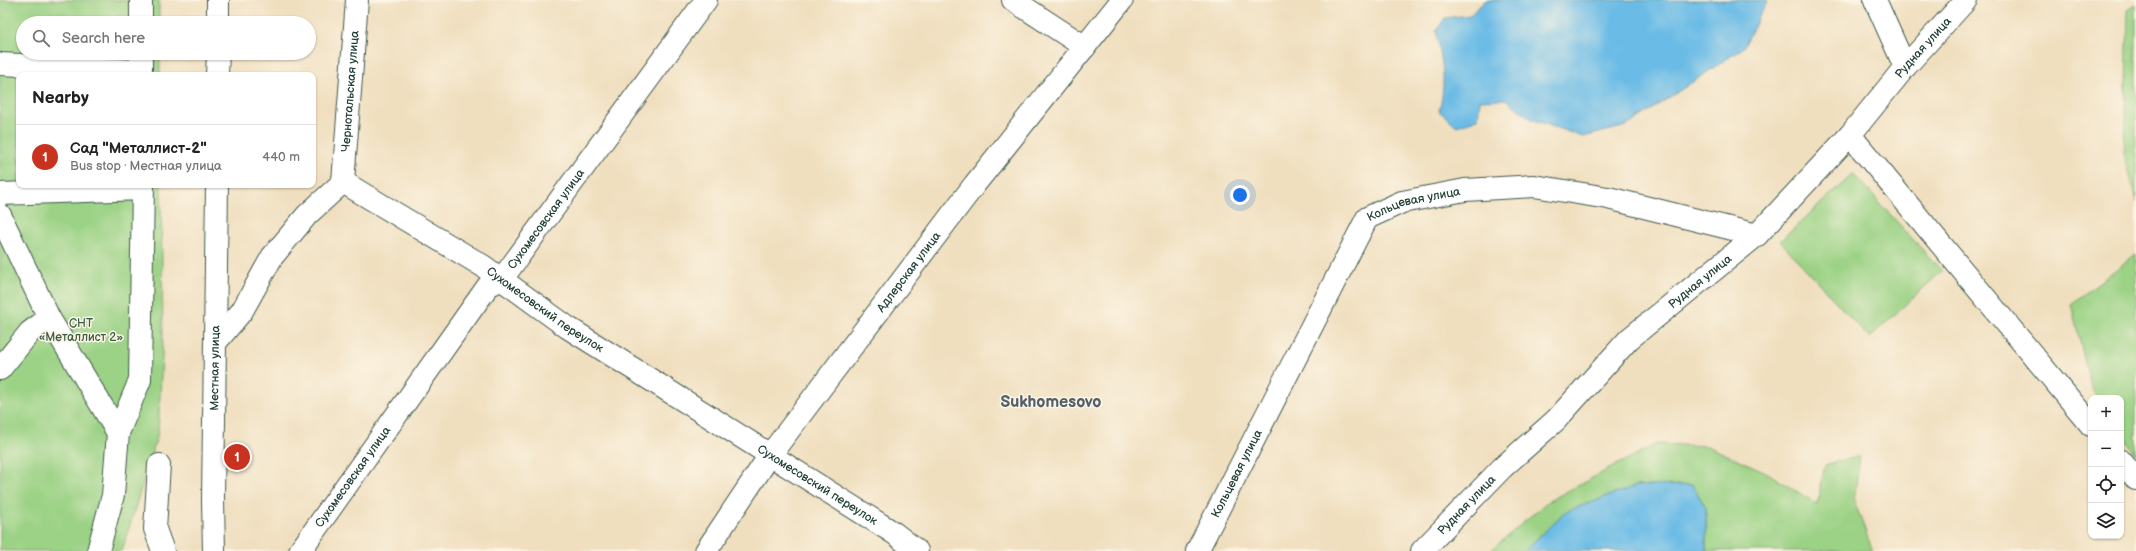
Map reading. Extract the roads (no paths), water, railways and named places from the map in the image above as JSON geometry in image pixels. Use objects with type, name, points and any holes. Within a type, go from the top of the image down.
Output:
[{"type":"street","points":[[140,0],[141,16]]},
{"type":"street","points":[[218,0],[218,16]]},
{"type":"street","name":"Чернотальская улица","points":[[343,182],[357,0]]},
{"type":"street","name":"Сухомесовская улица","points":[[300,551],[488,286],[502,280],[706,0]]},
{"type":"street","points":[[1013,0],[1085,47]]},
{"type":"street","name":"Адлерская улица","points":[[706,551],[770,455],[975,184],[1122,0]]},
{"type":"street","points":[[1875,0],[1905,67]]},
{"type":"street","name":"Рудная улица","points":[[1422,551],[1502,468],[1556,420],[1629,339],[1757,235],[1850,135],[1905,67],[1966,0]]},
{"type":"street","points":[[218,60],[218,72]]},
{"type":"street","points":[[0,64],[141,66]]},
{"type":"street","points":[[1850,135],[2088,421]]},
{"type":"street","points":[[216,342],[242,311],[272,257],[307,215],[343,182]]},
{"type":"street","name":"Сухомесовский переулок","points":[[343,182],[435,236],[502,280],[567,327],[894,533],[917,551]]},
{"type":"street","name":"Кольцевая улица","points":[[1197,551],[1367,218],[1402,202],[1465,190],[1534,186],[1608,198],[1757,235]]},
{"type":"street","points":[[0,194],[123,188]]},
{"type":"street","points":[[98,551],[113,495],[118,433],[140,380],[143,188]]},
{"type":"street","name":"Местная улица","points":[[214,551],[213,500],[217,188]]},
{"type":"street","points":[[0,215],[49,318],[118,433]]},
{"type":"street","points":[[0,369],[30,332],[49,318]]},
{"type":"street","points":[[159,465],[155,529],[163,551]]},
{"type":"street","points":[[2124,465],[2136,479]]},
{"type":"water","points":[[1486,0],[1766,0],[1767,2],[1743,48],[1627,126],[1583,137],[1531,119],[1506,99],[1480,100],[1478,119],[1457,126],[1439,111],[1443,90],[1443,71],[1436,31],[1445,18],[1470,15]]},
{"type":"water","points":[[1692,485],[1706,508],[1706,551],[1524,551],[1565,512],[1636,486]]},
{"type":"place","name":"Сад \"Металлист-2\"","points":[[237,457]]},
{"type":"district","name":"Sukhomesovo","points":[[1051,402]]},
{"type":"park label","name":"СНТ «Металлист 2»","points":[[81,330]]}]
